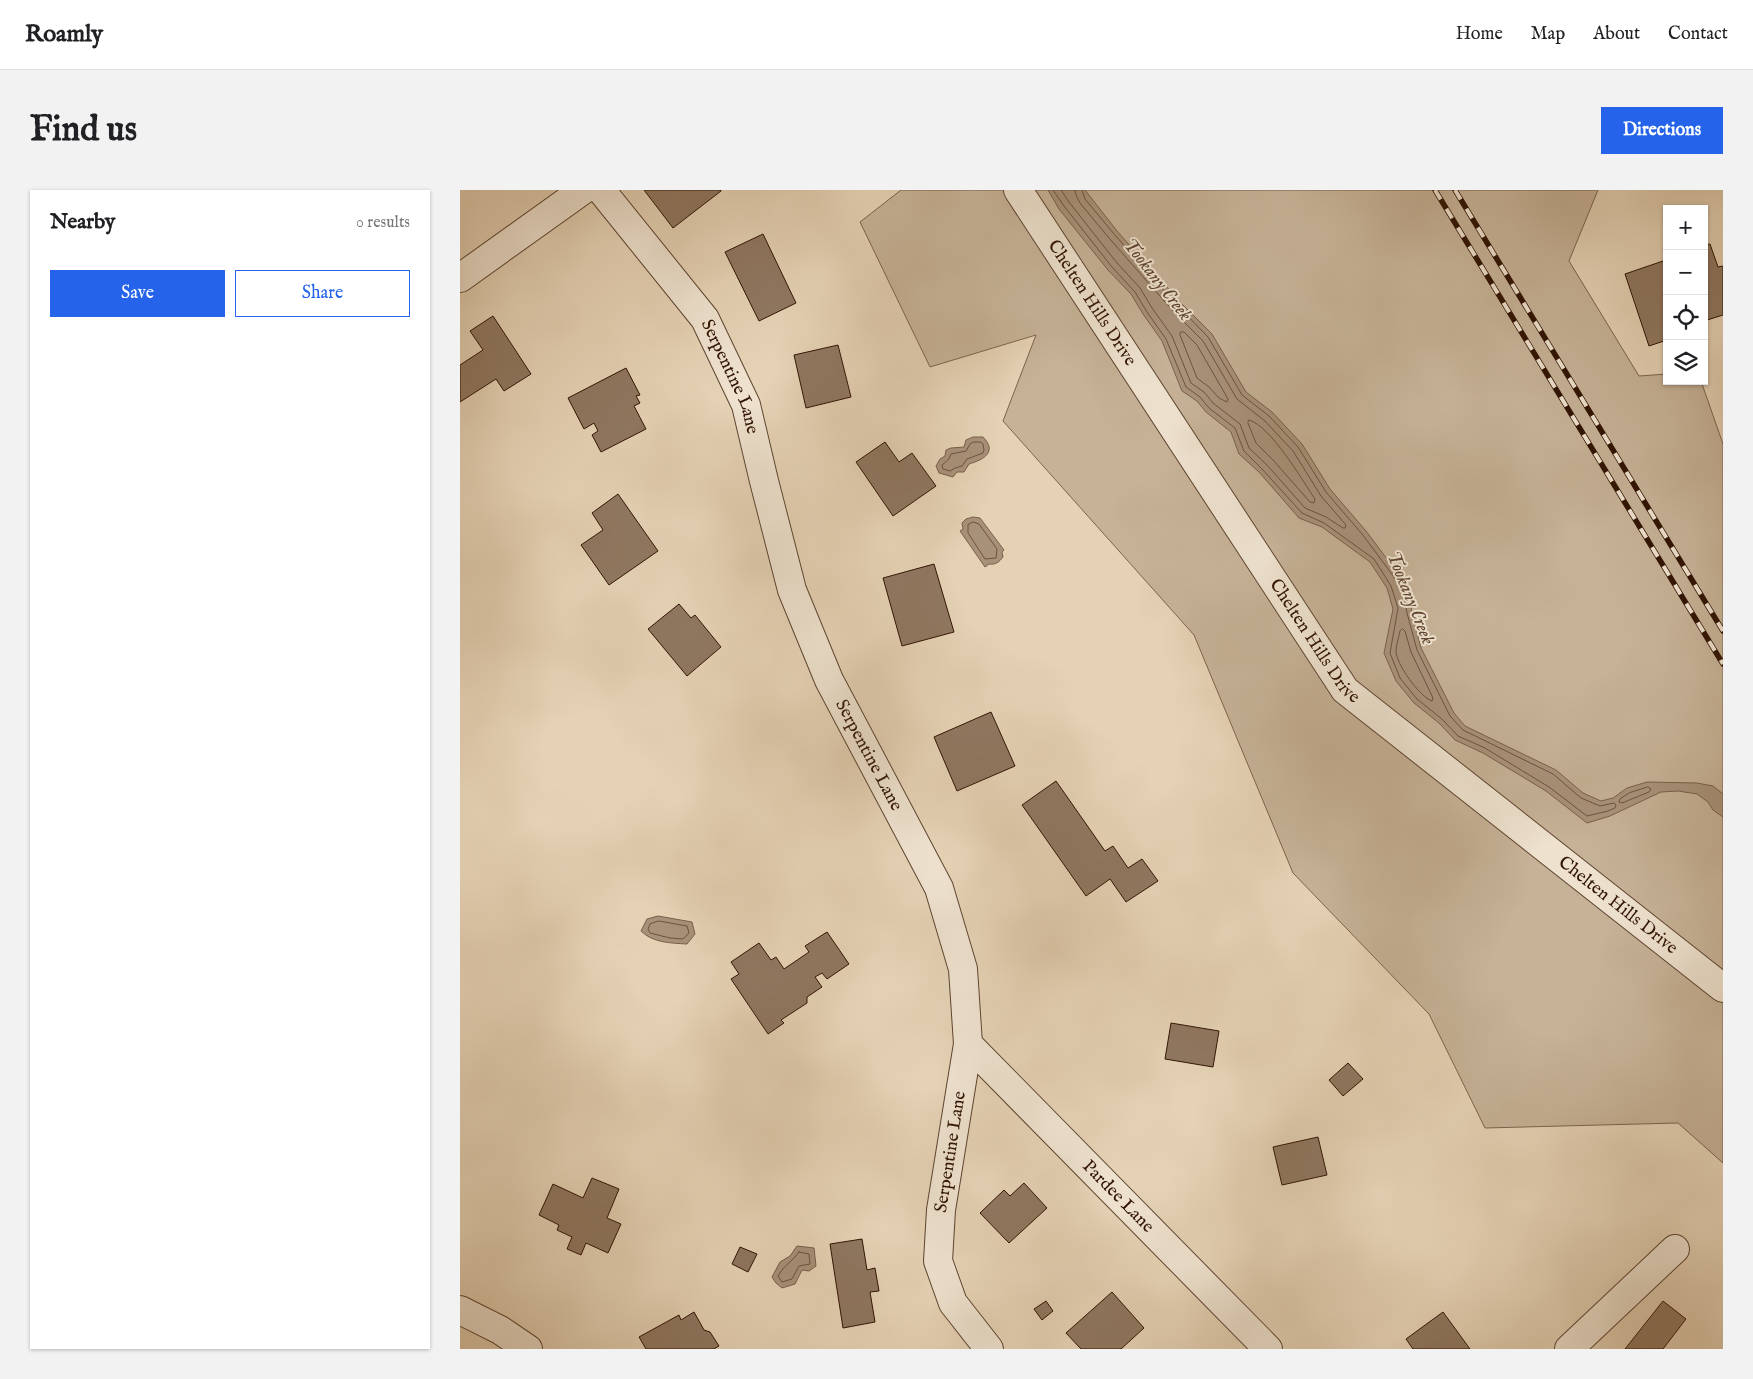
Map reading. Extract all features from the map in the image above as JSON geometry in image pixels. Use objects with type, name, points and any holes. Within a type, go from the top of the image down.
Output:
[{"type":"street","points":[[460,278],[583,190]]},
{"type":"street","name":"Serpentine Lane","points":[[601,190],[704,319],[746,405],[792,590],[829,680],[939,888],[963,969],[968,1044],[941,1210],[938,1261],[953,1303],[989,1349]]},
{"type":"street","name":"Chelten Hills Drive","points":[[1018,190],[1345,690],[1723,988]]},
{"type":"street","name":"Pardee Lane","points":[[968,1044],[1268,1349]]},
{"type":"street","points":[[1569,1349],[1674,1248]]},
{"type":"street","points":[[460,1310],[500,1330],[528,1349]]},
{"type":"shaded area","points":[[901,190],[1598,190],[1569,261],[1639,376],[1663,374],[1663,385],[1702,385],[1723,444],[1723,1163],[1678,1123],[1485,1128],[1429,1014],[1293,873],[1194,635],[1003,421],[1036,335],[930,367],[860,222]]},
{"type":"water","name":"Tookany Creek","points":[[1048,190],[1085,190],[1117,231],[1181,303],[1212,334],[1246,392],[1272,412],[1302,444],[1330,489],[1366,531],[1407,588],[1421,648],[1454,713],[1465,726],[1556,770],[1583,793],[1601,801],[1613,798],[1627,788],[1647,782],[1697,783],[1713,786],[1723,794],[1723,817],[1697,794],[1678,791],[1661,792],[1610,816],[1587,823],[1546,791],[1483,753],[1455,740],[1439,723],[1414,703],[1396,681],[1384,653],[1393,609],[1387,588],[1370,562],[1322,527],[1299,518],[1259,472],[1239,454],[1231,432],[1206,412],[1197,401],[1182,391],[1162,341],[1131,294],[1108,270],[1059,209]]},
{"type":"water","points":[[973,437],[983,437],[987,442],[989,451],[987,455],[969,464],[964,472],[957,472],[953,477],[939,473],[936,466],[940,459],[945,456],[946,450],[964,447],[966,440]]},
{"type":"water","points":[[980,518],[1004,550],[1002,552],[1003,557],[997,563],[989,564],[985,567],[960,531],[963,529],[962,523],[966,519]]},
{"type":"water","points":[[658,916],[692,922],[695,934],[687,944],[662,942],[651,938],[641,931],[647,919]]},
{"type":"water","points":[[797,1246],[814,1248],[816,1266],[809,1271],[802,1270],[795,1284],[782,1288],[772,1277],[780,1262],[790,1256]]},
{"type":"building","points":[[644,190],[721,190],[721,191],[673,228]]},
{"type":"building","points":[[763,234],[796,303],[759,321],[725,252]]},
{"type":"building","points":[[1708,244],[1710,244],[1718,267],[1723,266],[1723,315],[1708,320],[1708,250]]},
{"type":"building","points":[[1663,261],[1663,341],[1649,346],[1625,274]]},
{"type":"building","points":[[493,316],[531,374],[504,391],[496,379],[460,402],[460,365],[483,350],[470,331]]},
{"type":"building","points":[[838,345],[851,397],[806,408],[794,355]]},
{"type":"building","points":[[626,368],[640,395],[636,396],[640,403],[634,406],[646,429],[601,452],[592,435],[598,431],[594,423],[584,429],[568,398]]},
{"type":"building","points":[[885,442],[899,462],[912,453],[936,486],[893,516],[856,462]]},
{"type":"building","points":[[618,494],[658,551],[609,585],[581,545],[603,530],[592,513]]},
{"type":"building","points":[[934,564],[954,632],[902,646],[883,578]]},
{"type":"building","points":[[679,604],[691,618],[695,615],[721,647],[687,676],[648,629]]},
{"type":"building","points":[[991,712],[1015,766],[957,791],[934,737]]},
{"type":"building","points":[[1056,781],[1105,851],[1113,846],[1128,868],[1142,859],[1158,881],[1126,902],[1110,879],[1086,896],[1022,805]]},
{"type":"building","points":[[827,932],[849,964],[827,979],[822,973],[815,977],[822,987],[807,997],[807,1003],[781,1020],[784,1023],[768,1034],[731,979],[739,974],[731,962],[759,943],[771,960],[776,957],[784,969],[809,952],[805,946]]},
{"type":"building","points":[[1171,1023],[1219,1031],[1213,1067],[1165,1059]]},
{"type":"building","points":[[1348,1063],[1363,1079],[1343,1096],[1329,1080]]},
{"type":"building","points":[[1318,1137],[1327,1175],[1282,1185],[1273,1147]]},
{"type":"building","points":[[592,1178],[619,1189],[607,1218],[621,1224],[608,1253],[586,1243],[581,1255],[567,1249],[572,1237],[557,1230],[559,1225],[539,1215],[553,1184],[583,1198]]},
{"type":"building","points":[[1024,1183],[1047,1208],[1009,1243],[980,1213],[1004,1190],[1010,1196]]},
{"type":"building","points":[[862,1239],[867,1270],[875,1268],[879,1291],[870,1292],[875,1322],[843,1328],[830,1244]]},
{"type":"building","points":[[740,1247],[757,1254],[748,1272],[732,1264]]},
{"type":"building","points":[[1112,1292],[1144,1328],[1121,1349],[1081,1349],[1066,1333]]},
{"type":"building","points":[[1046,1301],[1053,1311],[1042,1320],[1034,1309]]},
{"type":"building","points":[[1663,1301],[1686,1319],[1663,1349],[1625,1349]]},
{"type":"building","points":[[694,1312],[704,1330],[710,1332],[719,1346],[714,1349],[646,1349],[639,1337],[679,1315],[681,1320]]},
{"type":"building","points":[[1443,1312],[1470,1349],[1413,1349],[1406,1339]]},
{"type":"railway","points":[[1435,190],[1723,664]]},
{"type":"railway","points":[[1455,190],[1723,631]]}]
